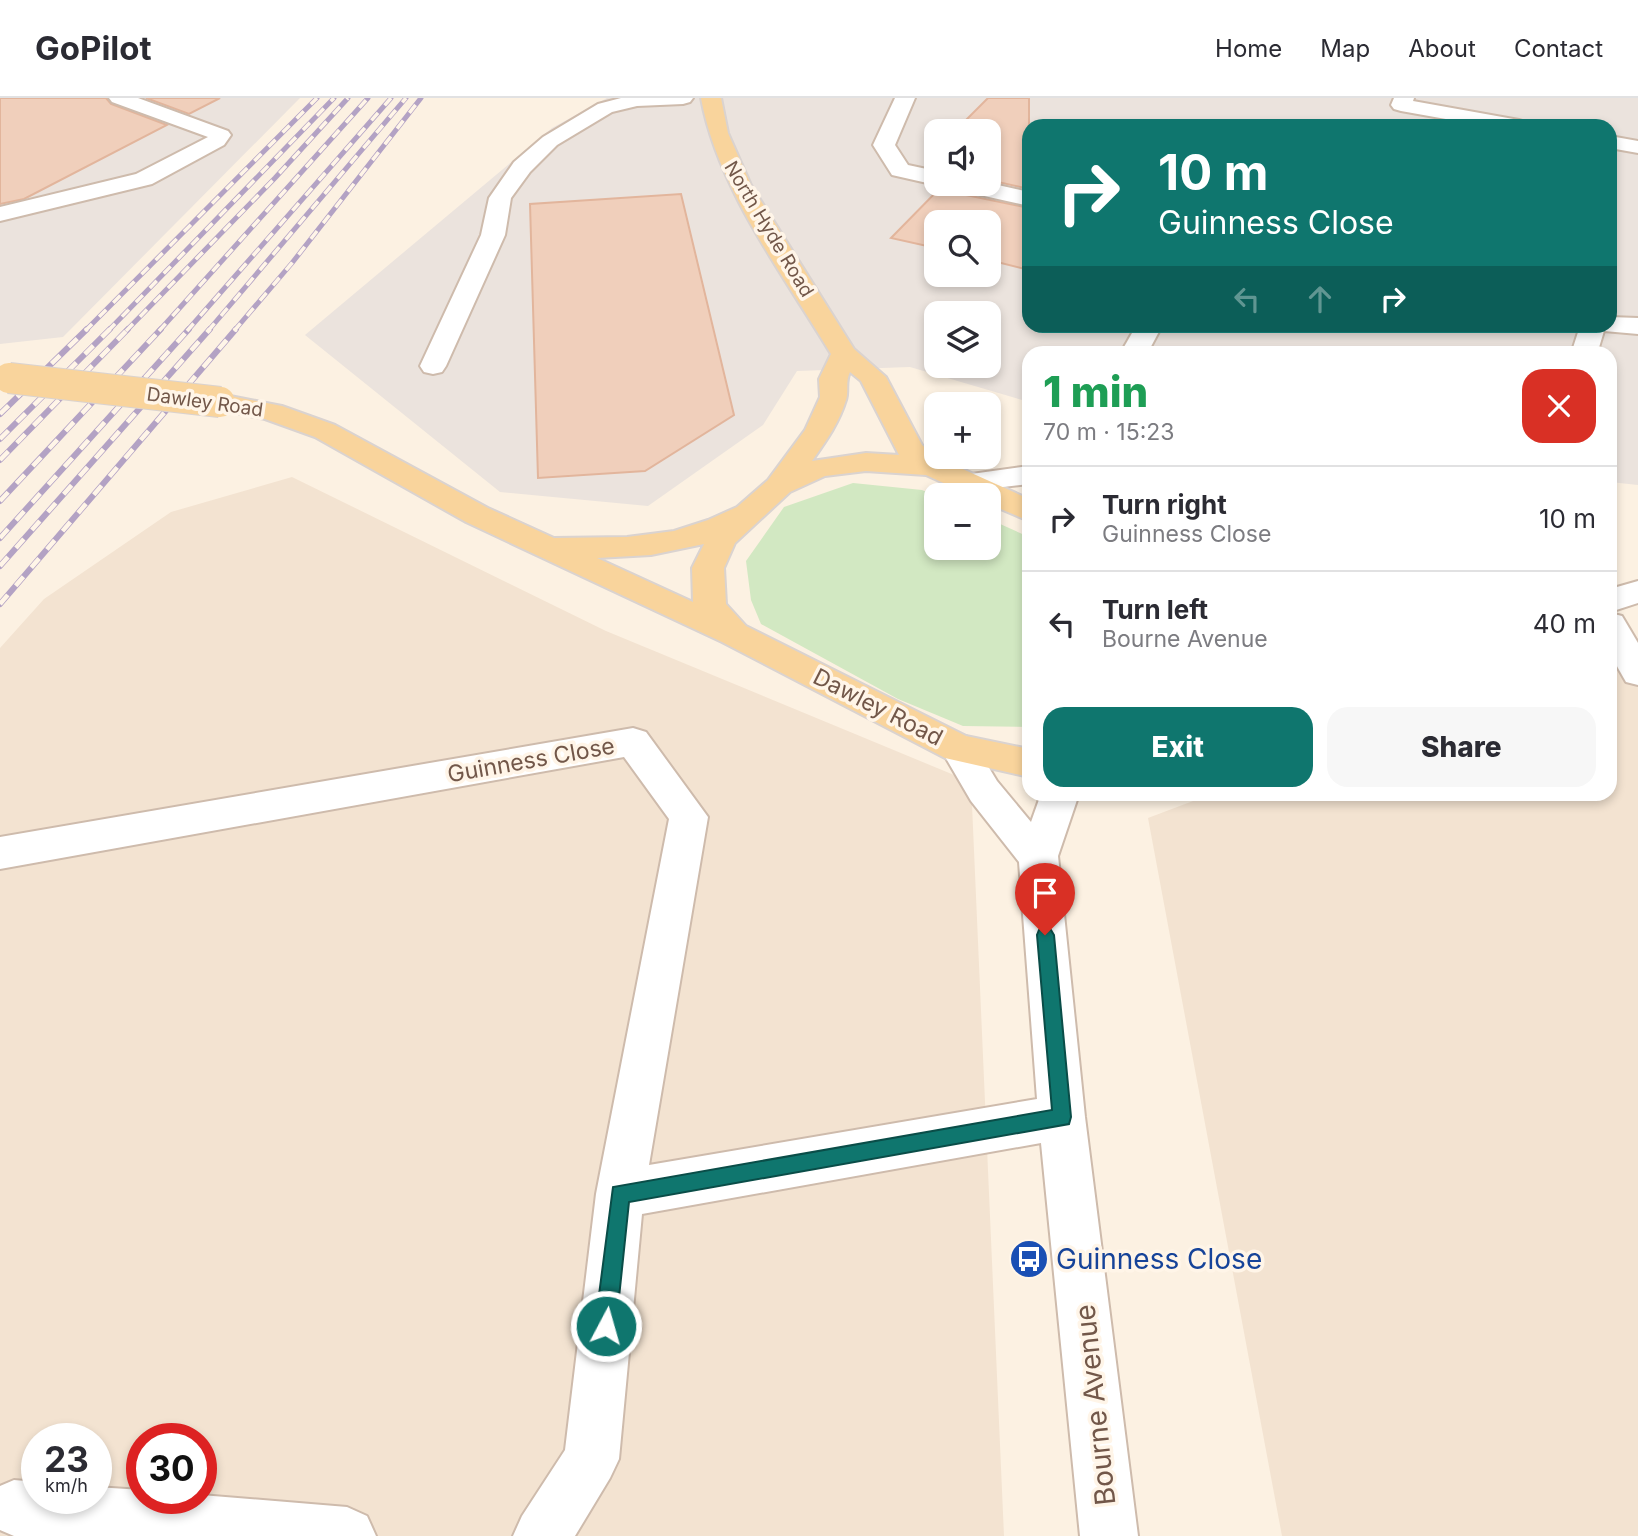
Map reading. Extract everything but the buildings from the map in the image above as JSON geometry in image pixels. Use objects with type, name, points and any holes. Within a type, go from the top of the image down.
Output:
[{"type":"main road","name":"North Hyde Road","points":[[710,98],[718,133],[740,186],[844,354],[872,377],[910,450],[924,460]]},
{"type":"main road","points":[[779,486],[818,431],[834,397],[833,379],[844,354]]},
{"type":"main road","name":"Dawley Road","points":[[5,378],[220,402],[272,412],[325,431],[477,515],[734,634],[958,748],[1022,762]]},
{"type":"main road","name":"Dawley Road","points":[[734,634],[710,607],[708,568],[722,538],[750,511],[779,486],[818,468],[866,461],[924,465]]},
{"type":"main road","name":"Dawley Road","points":[[939,469],[1022,508]]},
{"type":"main road","name":"Dawley Road","points":[[546,549],[660,546],[731,523],[750,511]]},
{"type":"street","points":[[0,214],[144,178],[217,141],[221,135],[122,98]]},
{"type":"street","points":[[433,366],[493,234],[500,198],[522,167],[550,141],[605,108],[637,100],[683,98]]},
{"type":"street","points":[[905,98],[884,145],[900,170],[924,175]]},
{"type":"street","points":[[1404,98],[1401,105],[1480,119]]},
{"type":"street","points":[[1617,144],[1638,148]]},
{"type":"street","points":[[1001,193],[1022,197]]},
{"type":"street","points":[[1617,326],[1638,326]]},
{"type":"street","points":[[968,482],[1022,476]]},
{"type":"street","points":[[1617,599],[1638,592]]},
{"type":"street","points":[[1617,636],[1638,673]]},
{"type":"street","name":"Guinness Close","points":[[0,853],[633,742],[689,817],[620,1194],[591,1459],[542,1536]]},
{"type":"street","points":[[958,748],[972,775],[990,796],[1010,828],[1038,856]]},
{"type":"street","name":"Bourne Avenue","points":[[1058,801],[1038,856],[1062,1117],[1109,1536]]},
{"type":"street","points":[[620,1194],[1062,1117]]},
{"type":"street","points":[[14,1508],[347,1536]]},
{"type":"shaded area","points":[[0,98],[300,98],[63,337],[0,344]]},
{"type":"shaded area","points":[[607,98],[1638,98],[1638,485],[1617,483],[1617,346],[1022,346],[1022,400],[947,378],[1001,378],[1001,301],[924,301],[924,371],[910,367],[797,371],[763,425],[648,506],[500,492],[305,335],[552,128]]},
{"type":"shaded area","points":[[292,477],[606,631],[971,782],[1004,1536],[0,1536],[0,648],[44,599],[171,512]]},
{"type":"shaded area","points":[[1638,653],[1638,1536],[1282,1536],[1148,818],[1193,801],[1617,801],[1617,658]]},
{"type":"green space","points":[[853,483],[924,491],[924,560],[1001,560],[1001,524],[1022,534],[1022,727],[963,726],[898,699],[761,624],[751,600],[746,561],[784,507]]},
{"type":"railway","points":[[87,329],[317,98]]},
{"type":"railway","points":[[108,331],[334,98]]},
{"type":"railway","points":[[126,331],[275,178],[348,98]]},
{"type":"railway","points":[[159,331],[368,98]]},
{"type":"railway","points":[[187,331],[391,98]]},
{"type":"railway","points":[[208,331],[406,98]]},
{"type":"railway","points":[[234,331],[292,263],[421,98]]},
{"type":"railway","points":[[0,414],[87,329]]},
{"type":"railway","points":[[0,460],[128,329]]},
{"type":"railway","points":[[0,501],[161,329]]},
{"type":"railway","points":[[0,538],[189,329]]},
{"type":"railway","points":[[0,566],[210,329]]},
{"type":"railway","points":[[0,604],[236,329]]},
{"type":"railway","points":[[0,439],[108,331]]},
{"type":"place","name":"Guinness Close","points":[[1029,1259]]},
{"type":"route","points":[[606,1326],[620,1194],[1062,1117],[1045,935]]}]
